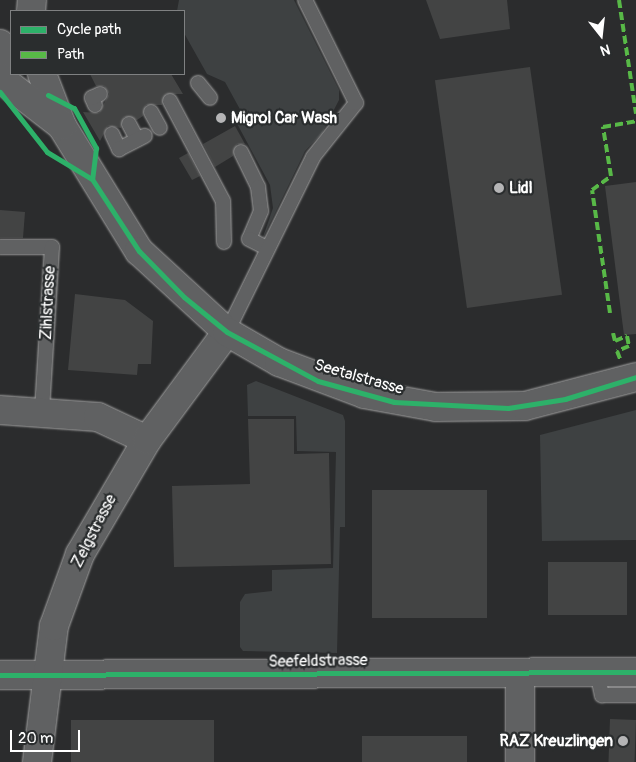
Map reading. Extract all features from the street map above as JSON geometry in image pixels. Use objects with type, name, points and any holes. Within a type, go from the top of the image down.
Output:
[{"type":"street","points":[[0,44],[10,55]]},
{"type":"street","name":"Seetalstrasse","points":[[30,75],[45,85],[62,126],[140,251],[228,332],[318,380],[394,402],[436,407],[525,406],[636,377]]},
{"type":"street","points":[[0,78],[62,126]]},
{"type":"street","name":"Zelgstrasse","points":[[37,762],[46,676],[54,626],[80,554],[147,440],[228,332]]},
{"type":"street","points":[[0,410],[42,409],[98,417],[147,440]]},
{"type":"street","name":"Seefeldstrasse","points":[[0,676],[636,672]]},
{"type":"street","points":[[520,673],[520,762]]},
{"type":"lane","points":[[228,332],[267,248],[313,157],[356,103],[305,0]]},
{"type":"lane","points":[[198,83],[210,98]]},
{"type":"lane","points":[[170,101],[223,201],[224,242]]},
{"type":"lane","points":[[151,112],[160,128]]},
{"type":"lane","points":[[112,134],[119,149],[141,138],[129,124]]},
{"type":"lane","points":[[241,152],[258,188],[261,211],[249,239],[267,248]]},
{"type":"lane","name":"Zihlstrasse","points":[[0,247],[52,247],[42,409]]},
{"type":"lane","points":[[597,672],[602,695],[636,695]]},
{"type":"shaded area","points":[[179,0],[294,0],[339,90],[339,100],[322,133],[305,151],[262,240],[273,208],[270,185],[234,118],[242,113],[225,82],[207,74],[185,35],[185,10],[177,10]]},
{"type":"shaded area","points":[[256,381],[343,415],[345,421],[345,527],[340,527],[337,653],[243,651],[240,647],[240,602],[245,594],[272,591],[272,570],[333,568],[336,452],[297,451],[296,416],[248,416],[247,385]]},
{"type":"shaded area","points":[[636,410],[636,540],[542,541],[540,435]]},
{"type":"building","points":[[426,0],[507,0],[510,29],[440,39]]},
{"type":"building","name":"Lidl","points":[[530,67],[562,295],[467,308],[435,80]]},
{"type":"building","points":[[90,75],[172,75],[183,94],[166,94],[162,105],[146,105],[143,116],[137,120],[124,117],[121,128],[108,126],[100,141],[83,112],[99,113],[109,94],[104,86],[96,86]]},
{"type":"building","points":[[235,126],[245,144],[237,144],[233,156],[215,167],[203,144]]},
{"type":"building","points":[[188,153],[200,176],[192,180],[179,158]]},
{"type":"building","points":[[636,182],[636,334],[624,335],[605,186]]},
{"type":"building","points":[[0,210],[25,212],[23,238],[0,238]]},
{"type":"building","points":[[75,294],[125,300],[153,321],[151,364],[138,364],[137,375],[68,370]]},
{"type":"building","points":[[248,419],[294,419],[294,454],[329,453],[331,564],[174,567],[172,486],[250,484]]},
{"type":"building","points":[[372,490],[487,490],[487,618],[372,618]]},
{"type":"building","points":[[548,562],[627,562],[627,615],[548,615]]},
{"type":"building","name":"RAZ Kreuzlingen","points":[[610,719],[636,720],[635,762],[608,762]]},
{"type":"building","points":[[71,720],[214,720],[214,762],[71,762]]},
{"type":"building","points":[[362,736],[467,736],[467,762],[362,762]]},
{"type":"marked path","points":[[619,0],[636,114]]},
{"type":"marked path","points":[[610,313],[592,190],[611,176],[603,127],[636,121]]},
{"type":"marked path","points":[[613,333],[615,341],[627,336],[629,346],[617,351],[620,359]]},
{"type":"cycle path","points":[[0,92],[47,152],[92,179],[139,251],[184,297],[227,332],[318,381],[394,402],[508,408],[565,399],[636,377]]},
{"type":"cycle path","points":[[48,95],[74,108],[96,148],[92,179]]},
{"type":"cycle path","points":[[0,675],[636,672]]},
{"type":"place","name":"Migrol Car Wash","points":[[221,118]]},
{"type":"place","name":"Lidl","points":[[499,188]]},
{"type":"place","name":"RAZ Kreuzlingen","points":[[623,741]]}]
